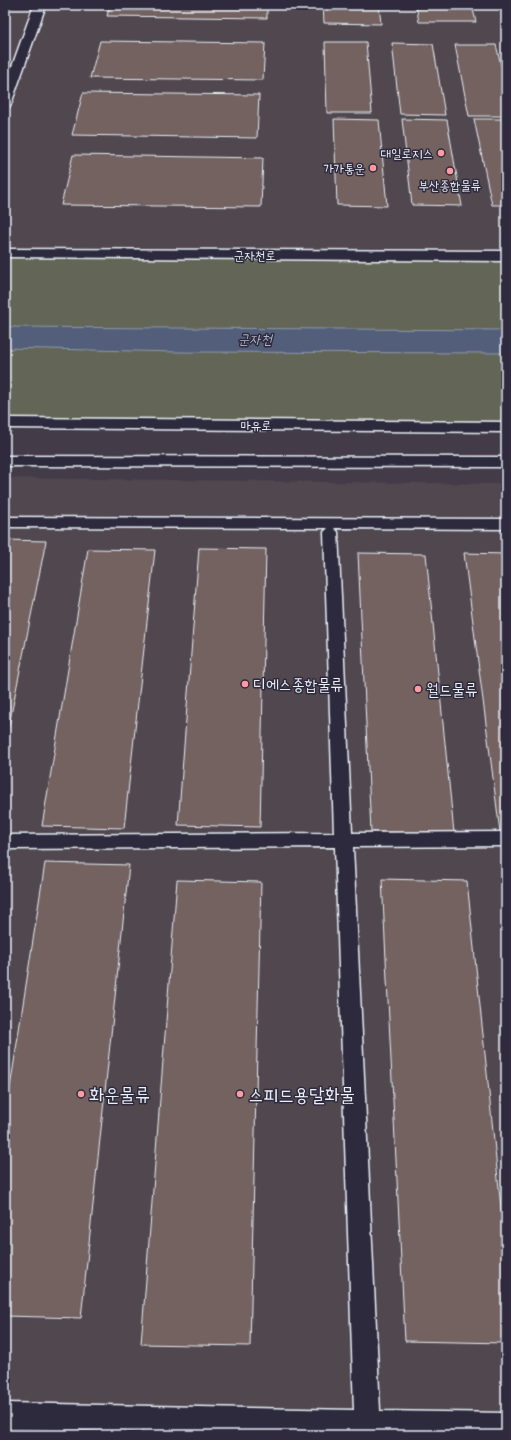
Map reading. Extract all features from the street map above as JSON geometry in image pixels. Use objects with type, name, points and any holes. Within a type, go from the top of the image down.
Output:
[{"type":"street","points":[[5,104],[40,5]]},
{"type":"street","name":"군자천로","points":[[5,253],[506,256]]},
{"type":"street","name":"마유로","points":[[5,423],[506,427]]},
{"type":"street","points":[[5,460],[506,462]]},
{"type":"lane","points":[[5,522],[506,524]]},
{"type":"lane","points":[[331,532],[368,1429]]},
{"type":"lane","points":[[5,842],[506,839]]},
{"type":"lane","points":[[5,1416],[368,1429],[506,1426]]},
{"type":"shaded area","points":[[5,5],[506,5],[506,252],[5,249]]},
{"type":"shaded area","points":[[5,478],[506,484],[506,1435],[5,1435]]},
{"type":"green space","points":[[5,253],[506,256],[506,429],[5,425]]},
{"type":"water","name":"군자천","points":[[5,327],[506,330],[506,353],[177,352],[5,348]]},
{"type":"building","points":[[110,5],[267,5],[267,18],[107,16]]},
{"type":"building","points":[[323,5],[379,5],[381,24],[324,23]]},
{"type":"building","points":[[416,5],[472,5],[476,22],[419,22]]},
{"type":"building","points":[[100,41],[265,43],[263,80],[90,78]]},
{"type":"building","points":[[325,42],[366,42],[372,113],[327,113]]},
{"type":"building","points":[[392,43],[433,44],[445,115],[400,114]]},
{"type":"building","points":[[455,45],[496,45],[506,85],[506,116],[469,116]]},
{"type":"building","points":[[83,93],[259,95],[257,138],[72,135]]},
{"type":"building","points":[[334,119],[379,120],[387,206],[337,205]]},
{"type":"building","points":[[402,119],[447,120],[462,206],[412,205]]},
{"type":"building","points":[[474,119],[506,119],[506,205],[492,205]]},
{"type":"building","points":[[73,155],[263,158],[261,207],[61,205]]},
{"type":"building","points":[[5,540],[46,541],[5,745]]},
{"type":"building","points":[[199,548],[266,549],[260,827],[178,825]]},
{"type":"building","points":[[88,549],[155,550],[124,828],[42,826]]},
{"type":"building","points":[[358,553],[426,554],[454,833],[371,832]]},
{"type":"building","points":[[464,553],[506,554],[506,832],[500,832]]},
{"type":"building","points":[[45,863],[129,865],[81,1318],[5,1316],[5,1120]]},
{"type":"building","points":[[382,879],[467,881],[506,1256],[506,1343],[405,1341]]},
{"type":"building","points":[[177,880],[261,882],[250,1346],[141,1344]]},
{"type":"place","name":"대일로지스","points":[[441,153]]},
{"type":"place","name":"가가통운","points":[[373,168]]},
{"type":"place","name":"부산종합물류","points":[[450,171]]},
{"type":"place","name":"디에스종합물류","points":[[245,684]]},
{"type":"place","name":"월드물류","points":[[418,689]]},
{"type":"place","name":"화운물류","points":[[81,1094]]},
{"type":"place","name":"스피드용달화물","points":[[240,1094]]}]
